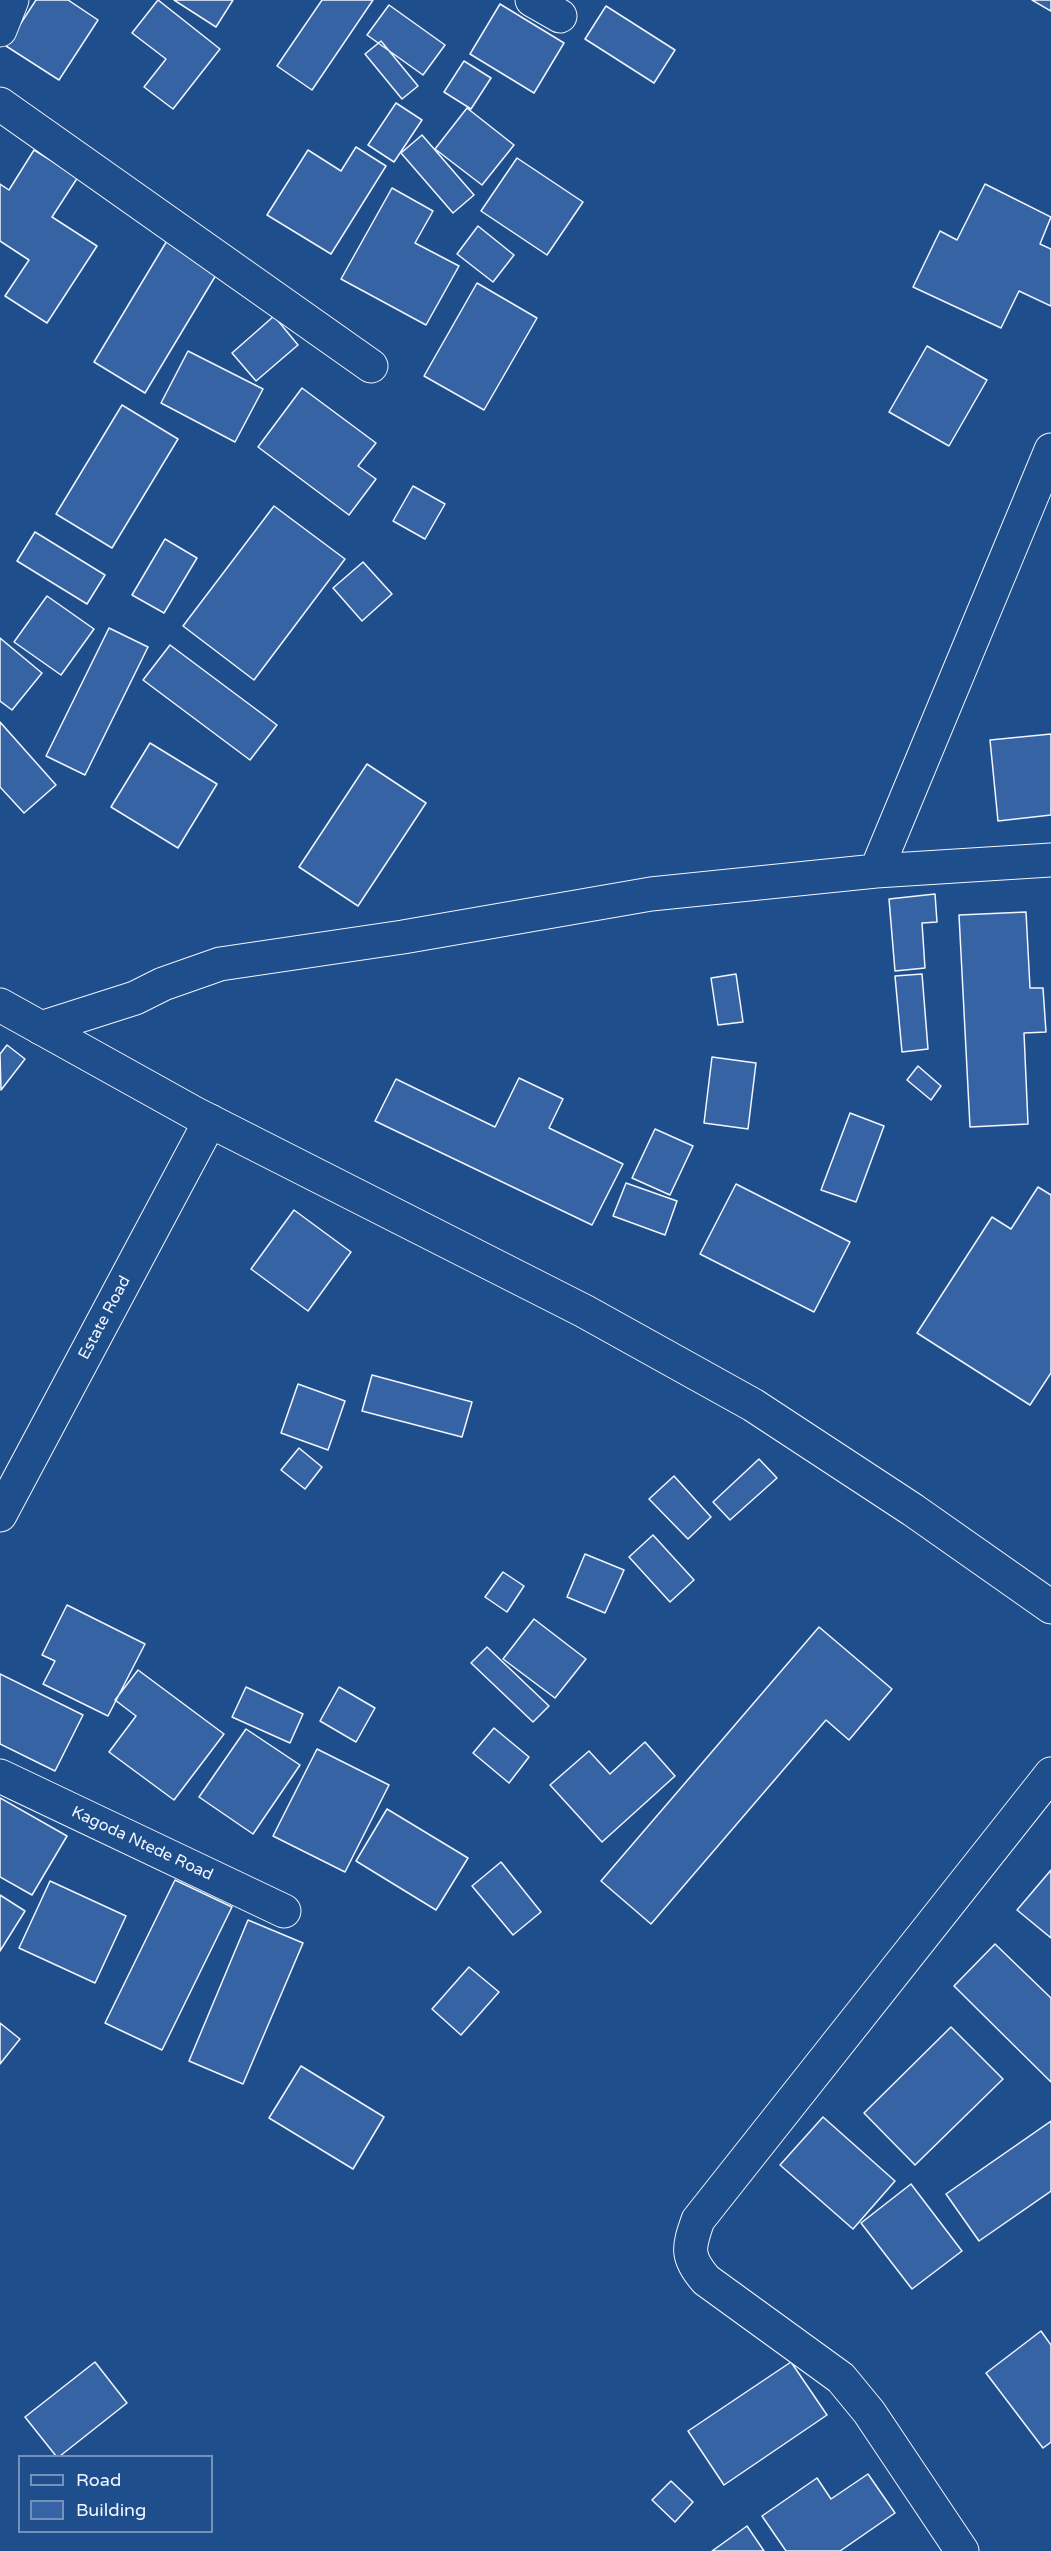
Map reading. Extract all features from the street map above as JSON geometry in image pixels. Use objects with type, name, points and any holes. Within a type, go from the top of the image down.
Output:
[{"type":"street","points":[[0,30],[12,0]]},
{"type":"street","points":[[532,0],[560,16]]},
{"type":"street","points":[[0,104],[371,366]]},
{"type":"street","points":[[876,871],[1051,450]]},
{"type":"street","points":[[41,1028],[135,998],[163,984],[220,964],[403,937],[651,894],[876,871],[1051,860]]},
{"type":"street","points":[[0,1005],[210,1120],[584,1311],[753,1405],[913,1510],[1051,1607]]},
{"type":"street","name":"Estate Road","points":[[0,1515],[210,1120]]},
{"type":"street","points":[[962,2551],[869,2412],[842,2378],[706,2280],[693,2265],[691,2241],[698,2220],[1051,1774]]},
{"type":"street","name":"Kagoda Ntede Road","points":[[0,1776],[284,1911]]},
{"type":"building","points":[[36,0],[68,0],[98,20],[59,80],[6,46]]},
{"type":"building","points":[[158,0],[220,49],[173,109],[144,87],[166,59],[132,33]]},
{"type":"building","points":[[174,0],[233,0],[216,27]]},
{"type":"building","points":[[322,0],[373,0],[312,90],[277,66]]},
{"type":"building","points":[[1032,0],[1051,0],[1051,11]]},
{"type":"building","points":[[500,4],[564,43],[534,93],[470,54]]},
{"type":"building","points":[[389,5],[445,45],[423,75],[367,35]]},
{"type":"building","points":[[606,6],[675,50],[654,83],[585,39]]},
{"type":"building","points":[[381,41],[418,86],[402,99],[365,54]]},
{"type":"building","points":[[464,61],[491,78],[471,109],[444,92]]},
{"type":"building","points":[[396,103],[422,120],[394,162],[368,145]]},
{"type":"building","points":[[467,108],[514,145],[482,185],[435,149]]},
{"type":"building","points":[[422,135],[474,195],[453,213],[401,153]]},
{"type":"building","points":[[356,147],[386,166],[331,254],[267,215],[308,150],[341,171]]},
{"type":"building","points":[[34,150],[78,177],[52,217],[97,246],[47,323],[5,296],[29,260],[0,241],[0,184],[9,190]]},
{"type":"building","points":[[517,158],[583,202],[547,255],[481,211]]},
{"type":"building","points":[[985,184],[1051,217],[1040,244],[1051,249],[1051,306],[1019,291],[1001,328],[913,287],[940,231],[957,240]]},
{"type":"building","points":[[392,188],[433,211],[415,243],[459,266],[426,325],[341,279]]},
{"type":"building","points":[[478,226],[514,255],[493,282],[457,254]]},
{"type":"building","points":[[168,239],[219,270],[145,393],[94,362]]},
{"type":"building","points":[[477,283],[537,318],[484,410],[424,376]]},
{"type":"building","points":[[274,316],[298,345],[256,381],[232,353]]},
{"type":"building","points":[[927,346],[987,380],[949,446],[889,412]]},
{"type":"building","points":[[188,351],[263,389],[235,442],[161,403]]},
{"type":"building","points":[[302,388],[376,443],[358,466],[376,479],[349,515],[258,447]]},
{"type":"building","points":[[122,405],[178,439],[112,548],[56,514]]},
{"type":"building","points":[[413,486],[445,504],[425,539],[393,521]]},
{"type":"building","points":[[274,506],[345,559],[254,680],[183,626]]},
{"type":"building","points":[[35,532],[105,575],[87,604],[17,561]]},
{"type":"building","points":[[165,539],[197,558],[164,613],[132,595]]},
{"type":"building","points":[[363,562],[392,594],[362,621],[333,588]]},
{"type":"building","points":[[47,596],[94,629],[61,675],[14,642]]},
{"type":"building","points":[[109,628],[148,647],[85,775],[46,756]]},
{"type":"building","points":[[0,638],[42,673],[12,710],[0,701]]},
{"type":"building","points":[[170,645],[277,725],[250,760],[143,680]]},
{"type":"building","points":[[0,722],[56,785],[24,813],[0,787]]},
{"type":"building","points":[[1051,734],[1051,815],[998,821],[990,740]]},
{"type":"building","points":[[150,743],[217,784],[178,848],[111,807]]},
{"type":"building","points":[[367,764],[426,803],[358,906],[299,867]]},
{"type":"building","points":[[935,894],[937,922],[922,923],[925,968],[895,971],[889,899]]},
{"type":"building","points":[[1026,912],[1030,988],[1043,988],[1046,1032],[1024,1033],[1028,1124],[970,1127],[959,915]]},
{"type":"building","points":[[736,974],[743,1022],[718,1025],[711,978]]},
{"type":"building","points":[[922,974],[928,1049],[902,1052],[895,976]]},
{"type":"building","points":[[7,1045],[25,1059],[1,1090],[0,1054]]},
{"type":"building","points":[[712,1057],[756,1063],[748,1129],[704,1123]]},
{"type":"building","points":[[918,1066],[941,1086],[931,1100],[907,1080]]},
{"type":"building","points":[[519,1078],[563,1099],[549,1128],[623,1164],[592,1225],[375,1121],[396,1079],[495,1127]]},
{"type":"building","points":[[850,1113],[884,1126],[856,1202],[821,1190]]},
{"type":"building","points":[[655,1129],[693,1146],[670,1195],[632,1178]]},
{"type":"building","points":[[626,1183],[677,1201],[665,1235],[613,1216]]},
{"type":"building","points":[[736,1184],[850,1242],[814,1312],[700,1254]]},
{"type":"building","points":[[1038,1187],[1051,1195],[1051,1373],[1030,1405],[917,1333],[992,1217],[1011,1229]]},
{"type":"building","points":[[294,1210],[351,1252],[308,1311],[251,1269]]},
{"type":"building","points":[[372,1375],[472,1402],[462,1437],[362,1411]]},
{"type":"building","points":[[298,1384],[345,1401],[328,1450],[281,1433]]},
{"type":"building","points":[[299,1448],[322,1467],[305,1489],[281,1470]]},
{"type":"building","points":[[759,1459],[777,1478],[730,1520],[713,1502]]},
{"type":"building","points":[[674,1476],[711,1517],[688,1539],[649,1499]]},
{"type":"building","points":[[653,1535],[694,1580],[670,1602],[629,1557]]},
{"type":"building","points":[[585,1554],[624,1570],[605,1613],[567,1597]]},
{"type":"building","points":[[503,1572],[524,1586],[507,1612],[485,1597]]},
{"type":"building","points":[[67,1605],[145,1644],[108,1716],[43,1684],[55,1661],[42,1655]]},
{"type":"building","points":[[534,1619],[586,1659],[555,1698],[503,1659]]},
{"type":"building","points":[[819,1627],[892,1689],[849,1740],[826,1720],[651,1924],[601,1881]]},
{"type":"building","points":[[487,1647],[549,1706],[533,1722],[471,1663]]},
{"type":"building","points":[[138,1670],[224,1734],[174,1800],[109,1752],[136,1716],[115,1700]]},
{"type":"building","points":[[0,1674],[83,1715],[55,1771],[0,1744]]},
{"type":"building","points":[[246,1687],[303,1714],[290,1743],[232,1717]]},
{"type":"building","points":[[339,1687],[375,1708],[356,1742],[320,1721]]},
{"type":"building","points":[[494,1728],[529,1757],[509,1783],[473,1753]]},
{"type":"building","points":[[246,1729],[300,1765],[253,1834],[199,1797]]},
{"type":"building","points":[[645,1742],[675,1776],[602,1842],[550,1785],[589,1751],[610,1774]]},
{"type":"building","points":[[317,1749],[389,1785],[345,1872],[273,1836]]},
{"type":"building","points":[[0,1798],[67,1836],[32,1895],[0,1877]]},
{"type":"building","points":[[387,1809],[468,1858],[436,1910],[356,1861]]},
{"type":"building","points":[[501,1862],[541,1912],[513,1935],[472,1886]]},
{"type":"building","points":[[1051,1870],[1051,1938],[1017,1910]]},
{"type":"building","points":[[175,1880],[232,1907],[162,2050],[105,2023]]},
{"type":"building","points":[[50,1881],[126,1916],[95,1983],[19,1948]]},
{"type":"building","points":[[0,1895],[25,1911],[0,1951]]},
{"type":"building","points":[[248,1920],[303,1943],[243,2084],[189,2061]]},
{"type":"building","points":[[995,1944],[1051,1998],[1051,2082],[954,1986]]},
{"type":"building","points":[[469,1967],[499,1992],[461,2035],[432,2009]]},
{"type":"building","points":[[0,2023],[20,2039],[0,2064]]},
{"type":"building","points":[[951,2027],[1003,2079],[915,2165],[864,2113]]},
{"type":"building","points":[[301,2066],[384,2117],[353,2169],[269,2118]]},
{"type":"building","points":[[823,2117],[895,2181],[853,2229],[780,2165]]},
{"type":"building","points":[[1051,2121],[1051,2191],[979,2241],[946,2194]]},
{"type":"building","points":[[911,2184],[962,2251],[912,2289],[861,2223]]},
{"type":"building","points":[[1041,2331],[1051,2345],[1051,2442],[1043,2448],[986,2373]]},
{"type":"building","points":[[95,2362],[127,2403],[61,2455],[55,2455],[25,2417]]},
{"type":"building","points":[[791,2362],[827,2415],[724,2485],[688,2431]]},
{"type":"building","points":[[868,2474],[895,2513],[840,2551],[786,2551],[762,2516],[817,2478],[831,2499]]},
{"type":"building","points":[[671,2481],[693,2502],[675,2522],[652,2500]]},
{"type":"building","points":[[747,2526],[764,2551],[712,2551]]}]
